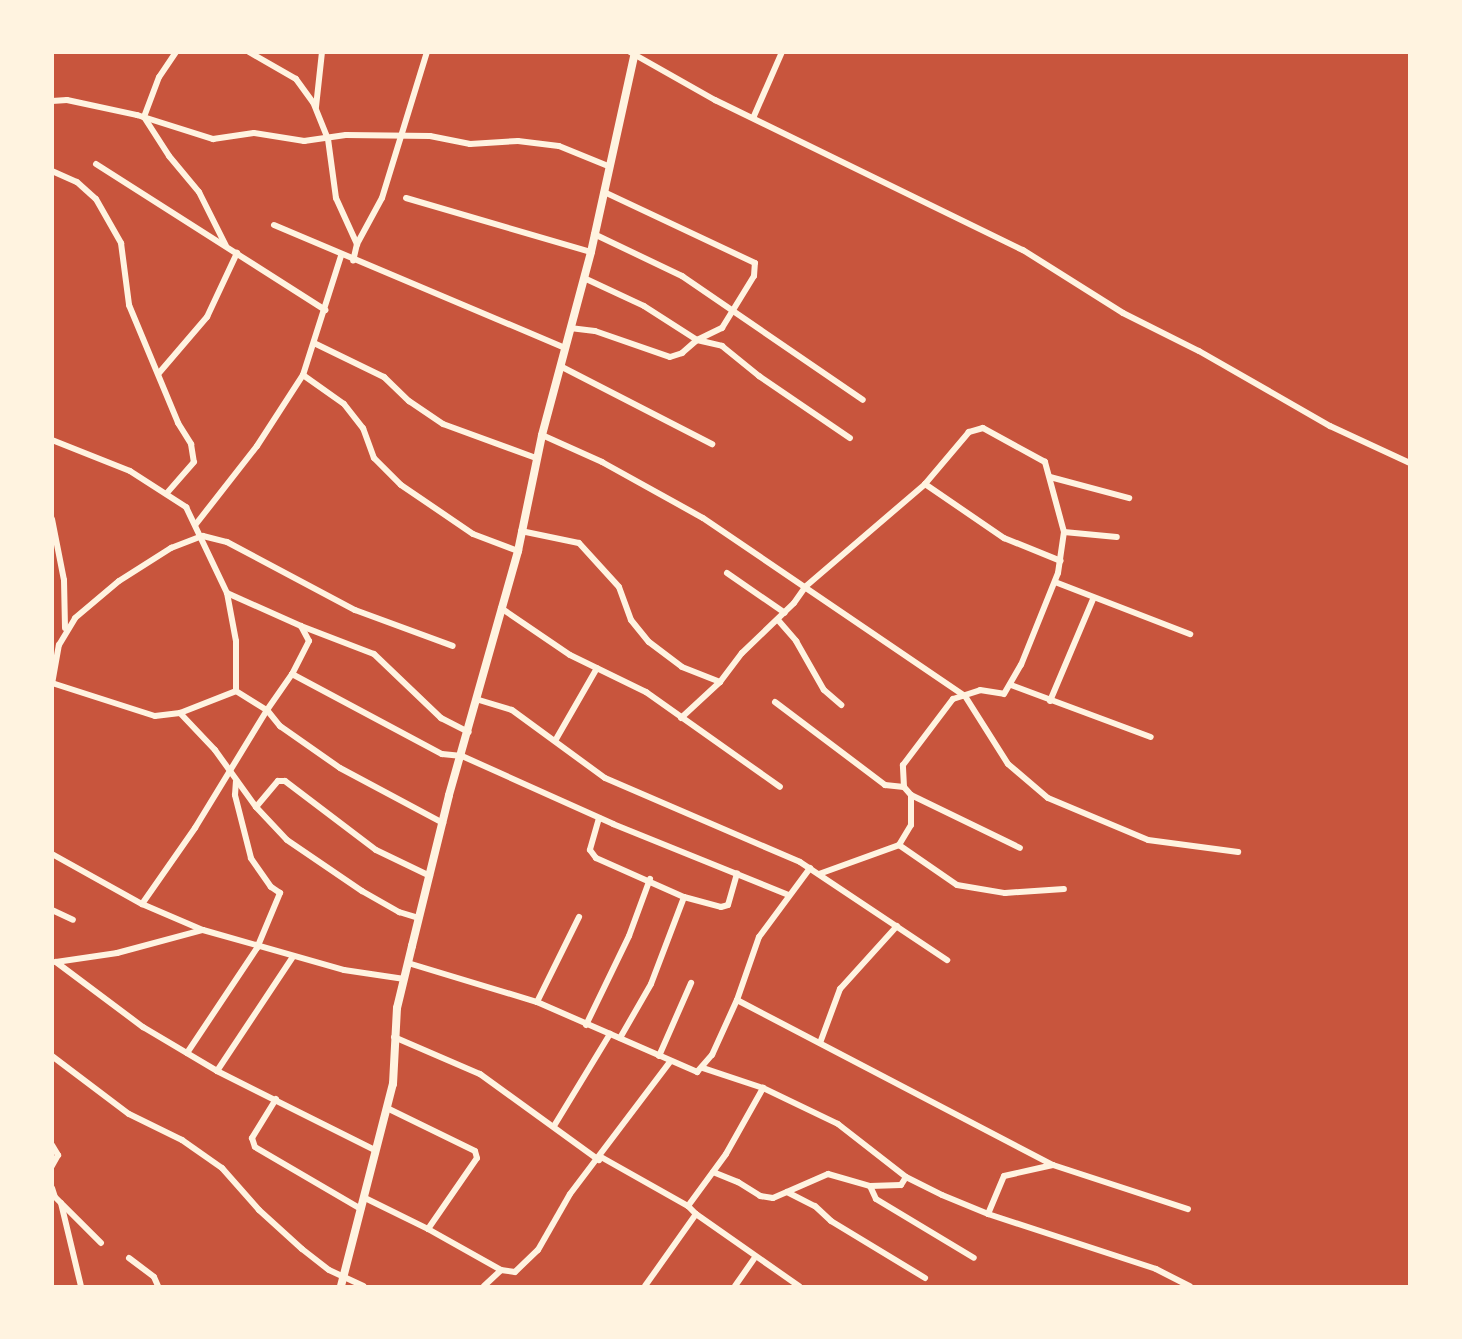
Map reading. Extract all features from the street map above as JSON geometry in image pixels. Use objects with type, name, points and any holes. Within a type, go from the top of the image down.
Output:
[{"type":"street","points":[[144,117],[159,77],[176,52]]},
{"type":"street","points":[[249,52],[296,79],[316,110],[328,139],[336,198],[357,244]]},
{"type":"street","points":[[316,110],[322,52]]},
{"type":"street","points":[[353,261],[357,244],[382,198],[427,52]]},
{"type":"street","points":[[754,116],[782,52]]},
{"type":"street","points":[[341,1287],[393,1084],[394,1036],[404,979],[443,823],[518,551],[536,458],[591,252],[633,53],[1023,250],[1123,313],[1330,426],[1410,463]]},
{"type":"street","points":[[52,101],[67,100],[144,117],[213,139],[254,133],[304,141],[346,135],[430,136],[470,144],[499,140],[559,146],[608,166]]},
{"type":"street","points":[[144,117],[169,156],[199,192],[226,246]]},
{"type":"street","points":[[96,164],[325,310]]},
{"type":"street","points":[[52,171],[77,182],[96,199],[113,224],[121,243],[129,305],[178,423],[191,444],[194,462],[167,494]]},
{"type":"street","points":[[570,328],[595,331],[670,357],[682,353],[697,340],[722,328],[754,276],[755,263],[604,192]]},
{"type":"street","points":[[406,198],[591,252]]},
{"type":"street","points":[[274,225],[341,256],[566,348]]},
{"type":"street","points":[[594,234],[682,276],[863,400]]},
{"type":"street","points":[[159,373],[207,316],[237,254]]},
{"type":"street","points":[[196,525],[257,446],[303,375],[316,344],[341,256]]},
{"type":"street","points":[[584,278],[644,306],[697,340],[722,346],[759,376],[850,438]]},
{"type":"street","points":[[316,344],[384,377],[409,401],[443,424],[536,458]]},
{"type":"street","points":[[562,367],[712,444]]},
{"type":"street","points":[[303,375],[344,404],[363,428],[374,458],[401,485],[473,534],[518,551]]},
{"type":"street","points":[[681,718],[720,682],[742,653],[785,613],[805,587],[925,484],[969,432],[983,428],[1045,462],[1064,532],[1061,561],[1055,582],[1011,685],[1004,694],[980,690],[953,699],[903,765],[904,787],[911,795],[1020,848]]},
{"type":"street","points":[[542,435],[602,462],[703,518],[965,696],[1008,764],[1048,798],[1148,840],[1238,852]]},
{"type":"street","points":[[52,440],[130,471],[186,507],[203,536],[227,593],[236,641],[236,691]]},
{"type":"street","points":[[1050,477],[1129,498]]},
{"type":"street","points":[[925,484],[1004,538],[1061,561]]},
{"type":"street","points":[[52,519],[60,563],[65,629]]},
{"type":"street","points":[[521,531],[579,543],[619,587],[631,620],[649,642],[682,667],[720,682]]},
{"type":"street","points":[[1064,532],[1117,537]]},
{"type":"street","points":[[443,823],[340,768],[280,726],[267,710],[236,691],[214,696],[180,713],[155,716],[53,683],[56,644],[65,629],[119,581],[171,548],[203,536],[227,542],[355,610],[453,646]]},
{"type":"street","points":[[52,560],[60,563]]},
{"type":"street","points":[[727,573],[785,613]]},
{"type":"street","points":[[1055,582],[1094,599],[1190,634]]},
{"type":"street","points":[[227,593],[301,626],[374,654],[441,718],[469,732]]},
{"type":"street","points":[[1050,701],[1094,599]]},
{"type":"street","points":[[501,608],[597,668],[646,692],[780,787]]},
{"type":"street","points":[[778,620],[796,641],[824,690],[841,705]]},
{"type":"street","points":[[142,904],[195,828],[228,770],[292,674],[309,641],[301,626]]},
{"type":"street","points":[[555,741],[597,668]]},
{"type":"street","points":[[292,674],[442,754],[462,756],[599,818],[789,895]]},
{"type":"street","points":[[1011,685],[1151,737]]},
{"type":"street","points":[[478,700],[512,710],[605,778],[777,849],[810,868],[947,960]]},
{"type":"street","points":[[775,702],[885,785],[904,787]]},
{"type":"street","points":[[180,713],[208,741],[236,782],[287,840],[335,875],[399,912],[419,918]]},
{"type":"street","points":[[256,807],[278,781],[285,780],[376,850],[430,876]]},
{"type":"street","points":[[187,1053],[258,948],[280,893],[271,887],[251,858],[235,795],[236,782]]},
{"type":"street","points":[[819,874],[899,844],[911,825],[911,795]]},
{"type":"street","points":[[599,818],[590,850],[596,858],[650,879],[684,897],[722,907],[728,905],[737,873]]},
{"type":"street","points":[[899,844],[957,885],[1005,893],[1064,889]]},
{"type":"street","points":[[52,854],[142,904],[203,930],[292,958],[404,979]]},
{"type":"street","points":[[408,963],[537,1002],[697,1072],[703,1068],[737,1000],[759,938],[810,868]]},
{"type":"street","points":[[586,1025],[629,936],[650,879]]},
{"type":"street","points":[[620,1038],[651,984],[684,897]]},
{"type":"street","points":[[52,910],[73,920]]},
{"type":"street","points":[[537,1002],[579,917]]},
{"type":"street","points":[[820,1043],[840,989],[897,926]]},
{"type":"street","points":[[54,961],[117,953],[203,930]]},
{"type":"street","points":[[217,1071],[292,958]]},
{"type":"street","points":[[54,961],[143,1027],[217,1071],[375,1150]]},
{"type":"street","points":[[659,1056],[691,983]]},
{"type":"street","points":[[737,1000],[1053,1165],[1188,1209]]},
{"type":"street","points":[[554,1125],[610,1034]]},
{"type":"street","points":[[394,1036],[480,1074],[600,1158],[688,1206],[755,1257],[800,1287]]},
{"type":"street","points":[[52,1056],[129,1114],[182,1140],[222,1168],[259,1210],[302,1249],[342,1277],[363,1287]]},
{"type":"street","points":[[365,1197],[501,1270],[515,1272],[533,1255],[570,1194],[600,1158],[670,1062]]},
{"type":"street","points":[[703,1068],[763,1088],[838,1124],[906,1177],[988,1214],[1156,1269],[1191,1287]]},
{"type":"street","points":[[688,1206],[712,1172],[763,1088]]},
{"type":"street","points":[[276,1099],[252,1138],[255,1147],[361,1209]]},
{"type":"street","points":[[387,1108],[475,1151],[477,1158],[428,1229]]},
{"type":"street","points":[[52,1144],[58,1155],[52,1166]]},
{"type":"street","points":[[988,1214],[1004,1176],[1053,1165]]},
{"type":"street","points":[[712,1172],[738,1182],[760,1196],[773,1198],[828,1174],[870,1186],[901,1185],[906,1177]]},
{"type":"street","points":[[870,1186],[876,1199],[974,1258]]},
{"type":"street","points":[[52,1188],[61,1203],[101,1243]]},
{"type":"street","points":[[787,1192],[815,1206],[831,1221],[925,1278]]},
{"type":"street","points":[[61,1203],[81,1287]]},
{"type":"street","points":[[645,1287],[696,1214]]},
{"type":"street","points":[[735,1287],[755,1257]]},
{"type":"street","points":[[129,1258],[154,1277],[158,1287]]},
{"type":"street","points":[[484,1287],[501,1270]]}]
